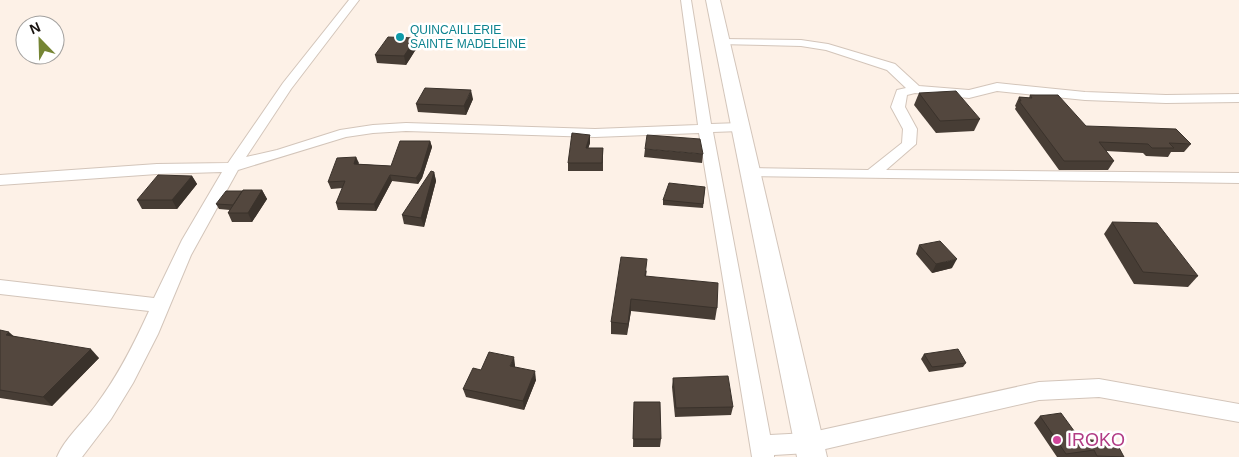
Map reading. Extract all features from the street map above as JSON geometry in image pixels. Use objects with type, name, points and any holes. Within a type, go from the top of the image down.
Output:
[{"type":"street","points":[[68,457],[109,406],[134,363],[190,241],[264,117],[316,46],[354,0]]},
{"type":"street","points":[[686,0],[699,77],[705,128],[762,452],[810,450],[1039,391],[1099,388],[1239,413]]},
{"type":"street","points":[[713,0],[810,450]]},
{"type":"street","points":[[722,42],[791,43],[828,47],[891,66],[915,89]]},
{"type":"street","points":[[872,174],[909,144],[910,129],[898,107],[901,94],[915,89],[969,94],[997,87],[1084,96],[1166,99],[1239,98]]},
{"type":"street","points":[[0,180],[157,169],[233,168],[251,160],[281,153],[313,142],[373,128],[406,126],[595,133],[740,127]]},
{"type":"street","points":[[749,173],[1239,178]]},
{"type":"street","points":[[0,287],[160,305]]},
{"type":"building","points":[[388,37],[416,38],[404,56],[375,55]]},
{"type":"building","points":[[425,88],[471,90],[464,106],[416,104]]},
{"type":"building","points":[[956,91],[980,119],[940,121],[919,93]]},
{"type":"building","points":[[1030,95],[1058,95],[1086,126],[1176,129],[1191,144],[1169,143],[1174,148],[1152,148],[1148,144],[1099,142],[1114,161],[1064,161],[1019,101],[1021,101],[1019,97],[1032,98]]},
{"type":"building","points":[[572,133],[590,135],[586,148],[603,148],[602,163],[568,163]]},
{"type":"building","points":[[647,135],[700,139],[703,154],[645,149]]},
{"type":"building","points":[[400,141],[430,141],[421,171],[416,178],[390,175],[374,204],[336,203],[345,181],[328,182],[337,158],[356,157],[354,164],[391,166]]},
{"type":"building","points":[[431,171],[434,172],[421,218],[402,215]]},
{"type":"building","points":[[158,175],[192,176],[172,200],[137,200]]},
{"type":"building","points":[[669,183],[705,187],[703,204],[663,200]]},
{"type":"building","points":[[243,190],[262,190],[248,213],[228,213]]},
{"type":"building","points":[[226,191],[242,191],[233,205],[216,204]]},
{"type":"building","points":[[1112,222],[1157,223],[1198,276],[1143,272]]},
{"type":"building","points":[[940,241],[957,259],[936,264],[919,245]]},
{"type":"building","points":[[621,257],[647,259],[645,276],[718,283],[717,308],[631,299],[628,324],[611,322]]},
{"type":"building","points":[[0,330],[9,332],[6,335],[91,349],[43,397],[0,390]]},
{"type":"building","points":[[958,349],[966,363],[932,367],[924,354]]},
{"type":"building","points":[[489,352],[514,357],[510,366],[535,371],[523,401],[463,389],[473,368],[481,370]]},
{"type":"building","points":[[728,376],[733,407],[676,408],[673,378]]},
{"type":"building","points":[[634,402],[660,402],[661,439],[633,439]]},
{"type":"building","points":[[1061,413],[1080,439],[1116,442],[1124,457],[1097,456],[1094,450],[1066,454],[1040,416]]},
{"type":"place","name":"QUINCAILLERIE SAINTE MADELEINE","points":[[400,37]]},
{"type":"place","name":"IROKO","points":[[1057,440]]}]
